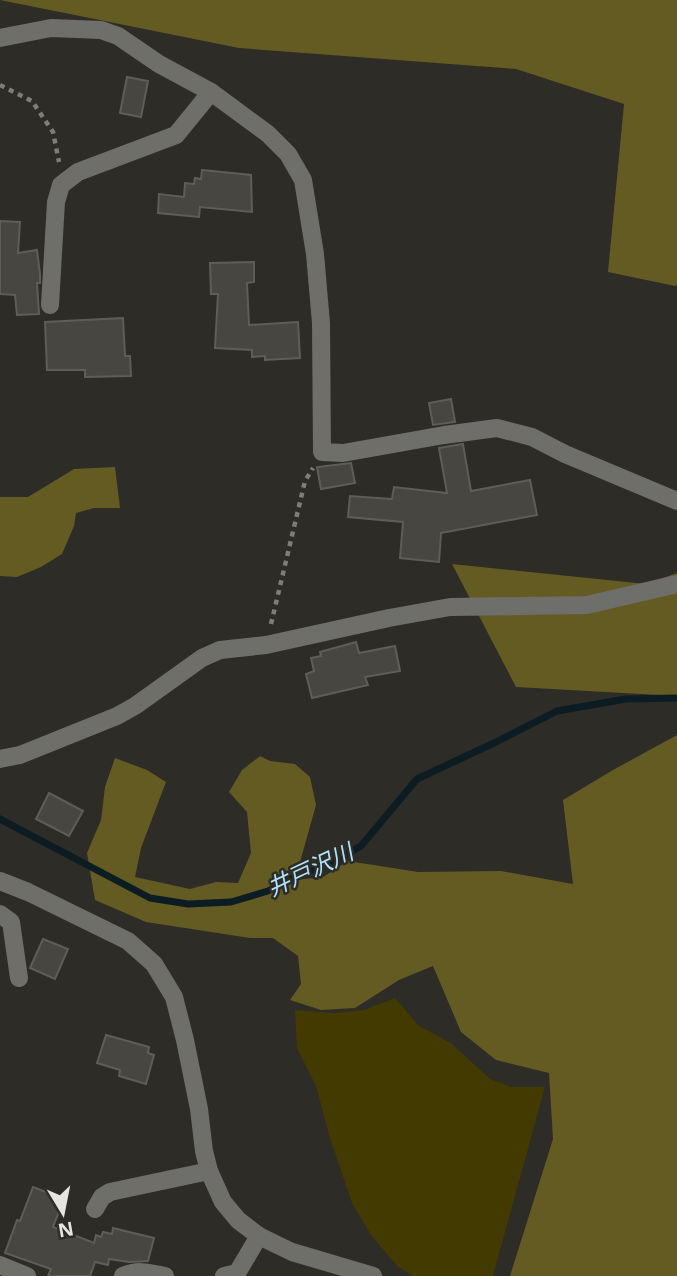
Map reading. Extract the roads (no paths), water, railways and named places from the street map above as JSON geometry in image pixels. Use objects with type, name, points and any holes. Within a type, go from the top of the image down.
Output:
[{"type":"street","points":[[0,38],[51,28],[102,30],[118,36],[159,64],[211,92],[268,134],[288,154],[303,180],[315,254],[321,323],[322,452],[343,453],[497,428],[532,437],[565,454],[677,501]]},
{"type":"street","points":[[50,305],[56,202],[61,186],[78,172],[176,135],[211,92]]},
{"type":"street","points":[[0,759],[20,755],[117,716],[202,658],[220,650],[266,645],[450,607],[587,605],[677,584]]},
{"type":"street","points":[[0,881],[128,941],[155,964],[174,997],[199,1109],[209,1171],[223,1202],[238,1220],[259,1236],[292,1252],[373,1276]]},
{"type":"street","points":[[0,914],[11,922],[19,978]]},
{"type":"street","points":[[95,1209],[102,1197],[110,1192],[209,1171]]},
{"type":"street","points":[[224,1276],[237,1273],[259,1236]]},
{"type":"street","points":[[0,1265],[27,1276]]},
{"type":"street","points":[[123,1276],[140,1271],[165,1276]]},
{"type":"waterway","name":"井戸沢川","points":[[0,819],[150,898],[188,904],[231,902],[268,891],[361,846],[417,779],[557,711],[626,699],[677,698]]}]
